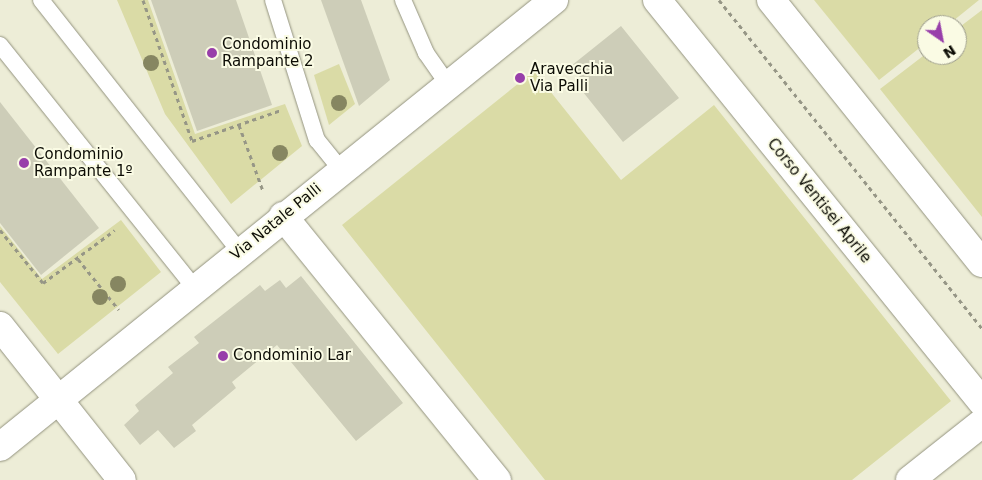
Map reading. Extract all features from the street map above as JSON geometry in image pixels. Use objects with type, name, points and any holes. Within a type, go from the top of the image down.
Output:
[{"type":"street","name":"Via Natale Palli","points":[[0,447],[240,252],[275,206],[342,170],[554,0]]},
{"type":"street","name":"Corso Ventisei Aprile","points":[[657,0],[982,402]]},
{"type":"street","points":[[771,0],[982,263]]},
{"type":"street","points":[[275,206],[497,480]]},
{"type":"street","points":[[0,326],[57,401],[122,480]]},
{"type":"street","points":[[910,480],[982,424]]},
{"type":"lane","points":[[42,0],[240,252]]},
{"type":"lane","points":[[274,0],[317,140],[342,170]]},
{"type":"lane","points":[[403,0],[426,53],[448,84]]},
{"type":"lane","points":[[0,44],[195,288]]},
{"type":"path","points":[[143,0],[192,140],[282,110]]},
{"type":"path","points":[[719,0],[982,328]]},
{"type":"path","points":[[239,125],[275,206]]},
{"type":"path","points":[[0,230],[43,283],[118,228]]},
{"type":"path","points":[[78,259],[121,312]]},
{"type":"path","points":[[114,318],[128,306]]},
{"type":"green space","points":[[117,0],[148,0],[195,134],[285,104],[302,146],[231,204],[165,114]]},
{"type":"green space","points":[[814,0],[979,0],[960,15],[917,15],[917,50],[879,80]]},
{"type":"green space","points":[[982,10],[982,217],[880,89],[917,61],[917,65],[967,65],[967,21]]},
{"type":"green space","points":[[339,64],[355,104],[329,125],[314,75]]},
{"type":"green space","points":[[534,71],[621,180],[714,105],[951,401],[852,480],[545,480],[342,225]]},
{"type":"green space","points":[[121,220],[161,272],[58,354],[0,282],[0,226],[42,279]]},
{"type":"building","name":"Condominio Rampante 2","points":[[151,0],[236,0],[272,105],[197,131]]},
{"type":"building","points":[[321,0],[361,0],[390,80],[359,106]]},
{"type":"building","points":[[621,26],[679,98],[623,142],[583,92],[588,87],[571,66]]},
{"type":"building","name":"Condominio Rampante 1º","points":[[0,102],[99,228],[41,275],[0,223]]},
{"type":"building","name":"Condominio Lar","points":[[301,276],[403,403],[356,441],[277,345],[232,382],[236,388],[192,425],[196,431],[174,448],[158,430],[140,445],[124,425],[139,411],[135,405],[173,373],[168,367],[199,343],[194,337],[260,285],[265,291],[280,280],[286,288]]},
{"type":"place","name":"Condominio Rampante 2","points":[[212,53]]},
{"type":"place","name":"Aravecchia Via Palli","points":[[520,78]]},
{"type":"place","name":"Condominio Rampante 1º","points":[[24,163]]},
{"type":"place","name":"Condominio Lar","points":[[223,356]]}]
